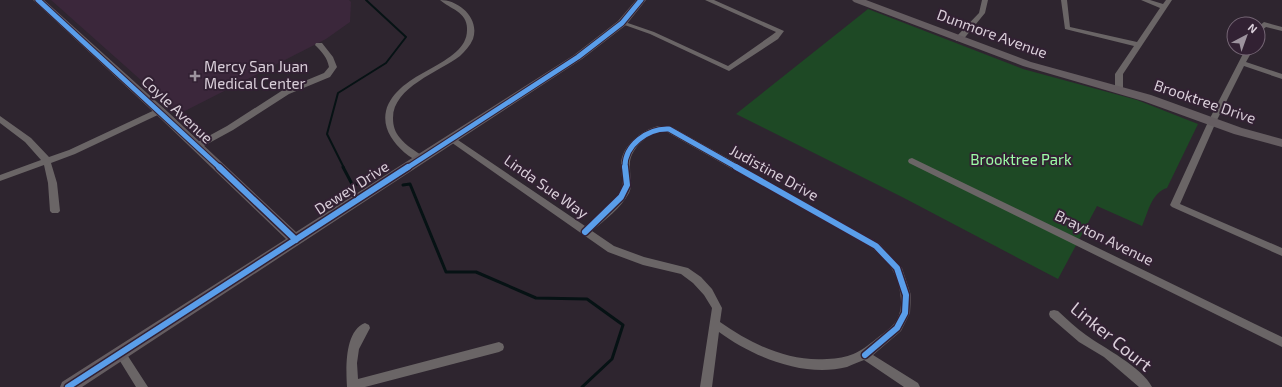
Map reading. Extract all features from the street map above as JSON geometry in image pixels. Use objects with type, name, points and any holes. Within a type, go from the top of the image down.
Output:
[{"type":"street","name":"Coyle Avenue","points":[[38,0],[197,146],[296,240]]},
{"type":"street","points":[[421,159],[397,140],[390,127],[389,114],[393,103],[404,88],[455,56],[469,39],[471,33],[469,22],[460,9],[445,0]]},
{"type":"street","name":"Dewey Drive","points":[[68,387],[578,58],[622,23],[641,0]]},
{"type":"street","points":[[622,23],[652,34],[729,69],[775,37],[780,31],[708,0]]},
{"type":"street","name":"Dunmore Avenue","points":[[857,0],[1026,64],[1119,89]]},
{"type":"street","points":[[959,39],[979,18],[985,5],[985,0]]},
{"type":"street","points":[[1064,0],[1067,28],[1138,45]]},
{"type":"street","points":[[1119,89],[1119,74],[1166,3],[1144,0]]},
{"type":"street","points":[[1266,24],[1282,28]]},
{"type":"street","points":[[197,146],[235,126],[286,92],[327,75],[333,67],[332,60],[318,45]]},
{"type":"street","points":[[1246,56],[1212,122],[1175,205],[1282,252]]},
{"type":"street","points":[[1242,64],[1282,77]]},
{"type":"street","name":"Brooktree Drive","points":[[1119,89],[1163,103],[1238,131],[1282,143]]},
{"type":"street","points":[[0,178],[72,152],[159,111]]},
{"type":"street","points":[[0,119],[34,146],[47,162],[53,186],[54,211]]},
{"type":"street","name":"Judistine Drive","points":[[585,232],[623,196],[628,185],[625,163],[628,152],[633,146],[658,128],[669,129],[876,246],[897,268],[906,295],[905,313],[897,328],[865,355]]},
{"type":"street","name":"Linda Sue Way","points":[[452,140],[611,249],[643,261],[684,271],[697,280],[708,292],[717,308],[706,387]]},
{"type":"street","name":"Brayton Avenue","points":[[912,161],[1282,342]]},
{"type":"street","name":"Linker Court","points":[[1054,314],[1083,339],[1108,354],[1146,387]]},
{"type":"street","points":[[714,323],[738,341],[754,349],[791,361],[819,364],[838,363],[856,360],[865,355],[914,387]]},
{"type":"street","points":[[365,328],[356,340],[352,354],[353,386],[499,347]]},
{"type":"street","points":[[120,353],[142,387]]},
{"type":"shaded area","name":"Mercy San Juan Medical Center","points":[[51,0],[349,0],[351,2],[350,22],[326,39],[179,114]]},
{"type":"green space","name":"Brooktree Park","points":[[868,9],[1023,69],[1137,100],[1198,124],[1167,188],[1157,194],[1148,210],[1142,226],[1097,206],[1058,279],[904,198],[736,114]]},
{"type":"waterway","points":[[344,168],[327,134],[338,93],[386,63],[406,37],[366,0]]},
{"type":"waterway","points":[[343,167],[352,184],[362,184]]},
{"type":"waterway","points":[[403,185],[410,184],[446,272],[476,272],[536,298],[587,299],[623,325],[612,359],[582,387]]},
{"type":"cycle path","points":[[38,0],[164,115],[296,240]]},
{"type":"cycle path","points":[[68,387],[578,57],[622,23],[641,0]]},
{"type":"cycle path","points":[[585,232],[612,208],[624,193],[627,182],[625,164],[626,158],[636,142],[652,131],[658,129],[669,129],[876,246],[897,268],[906,295],[905,313],[897,328],[865,355]]},
{"type":"place","name":"Mercy San Juan Medical Center","points":[[195,76]]}]
